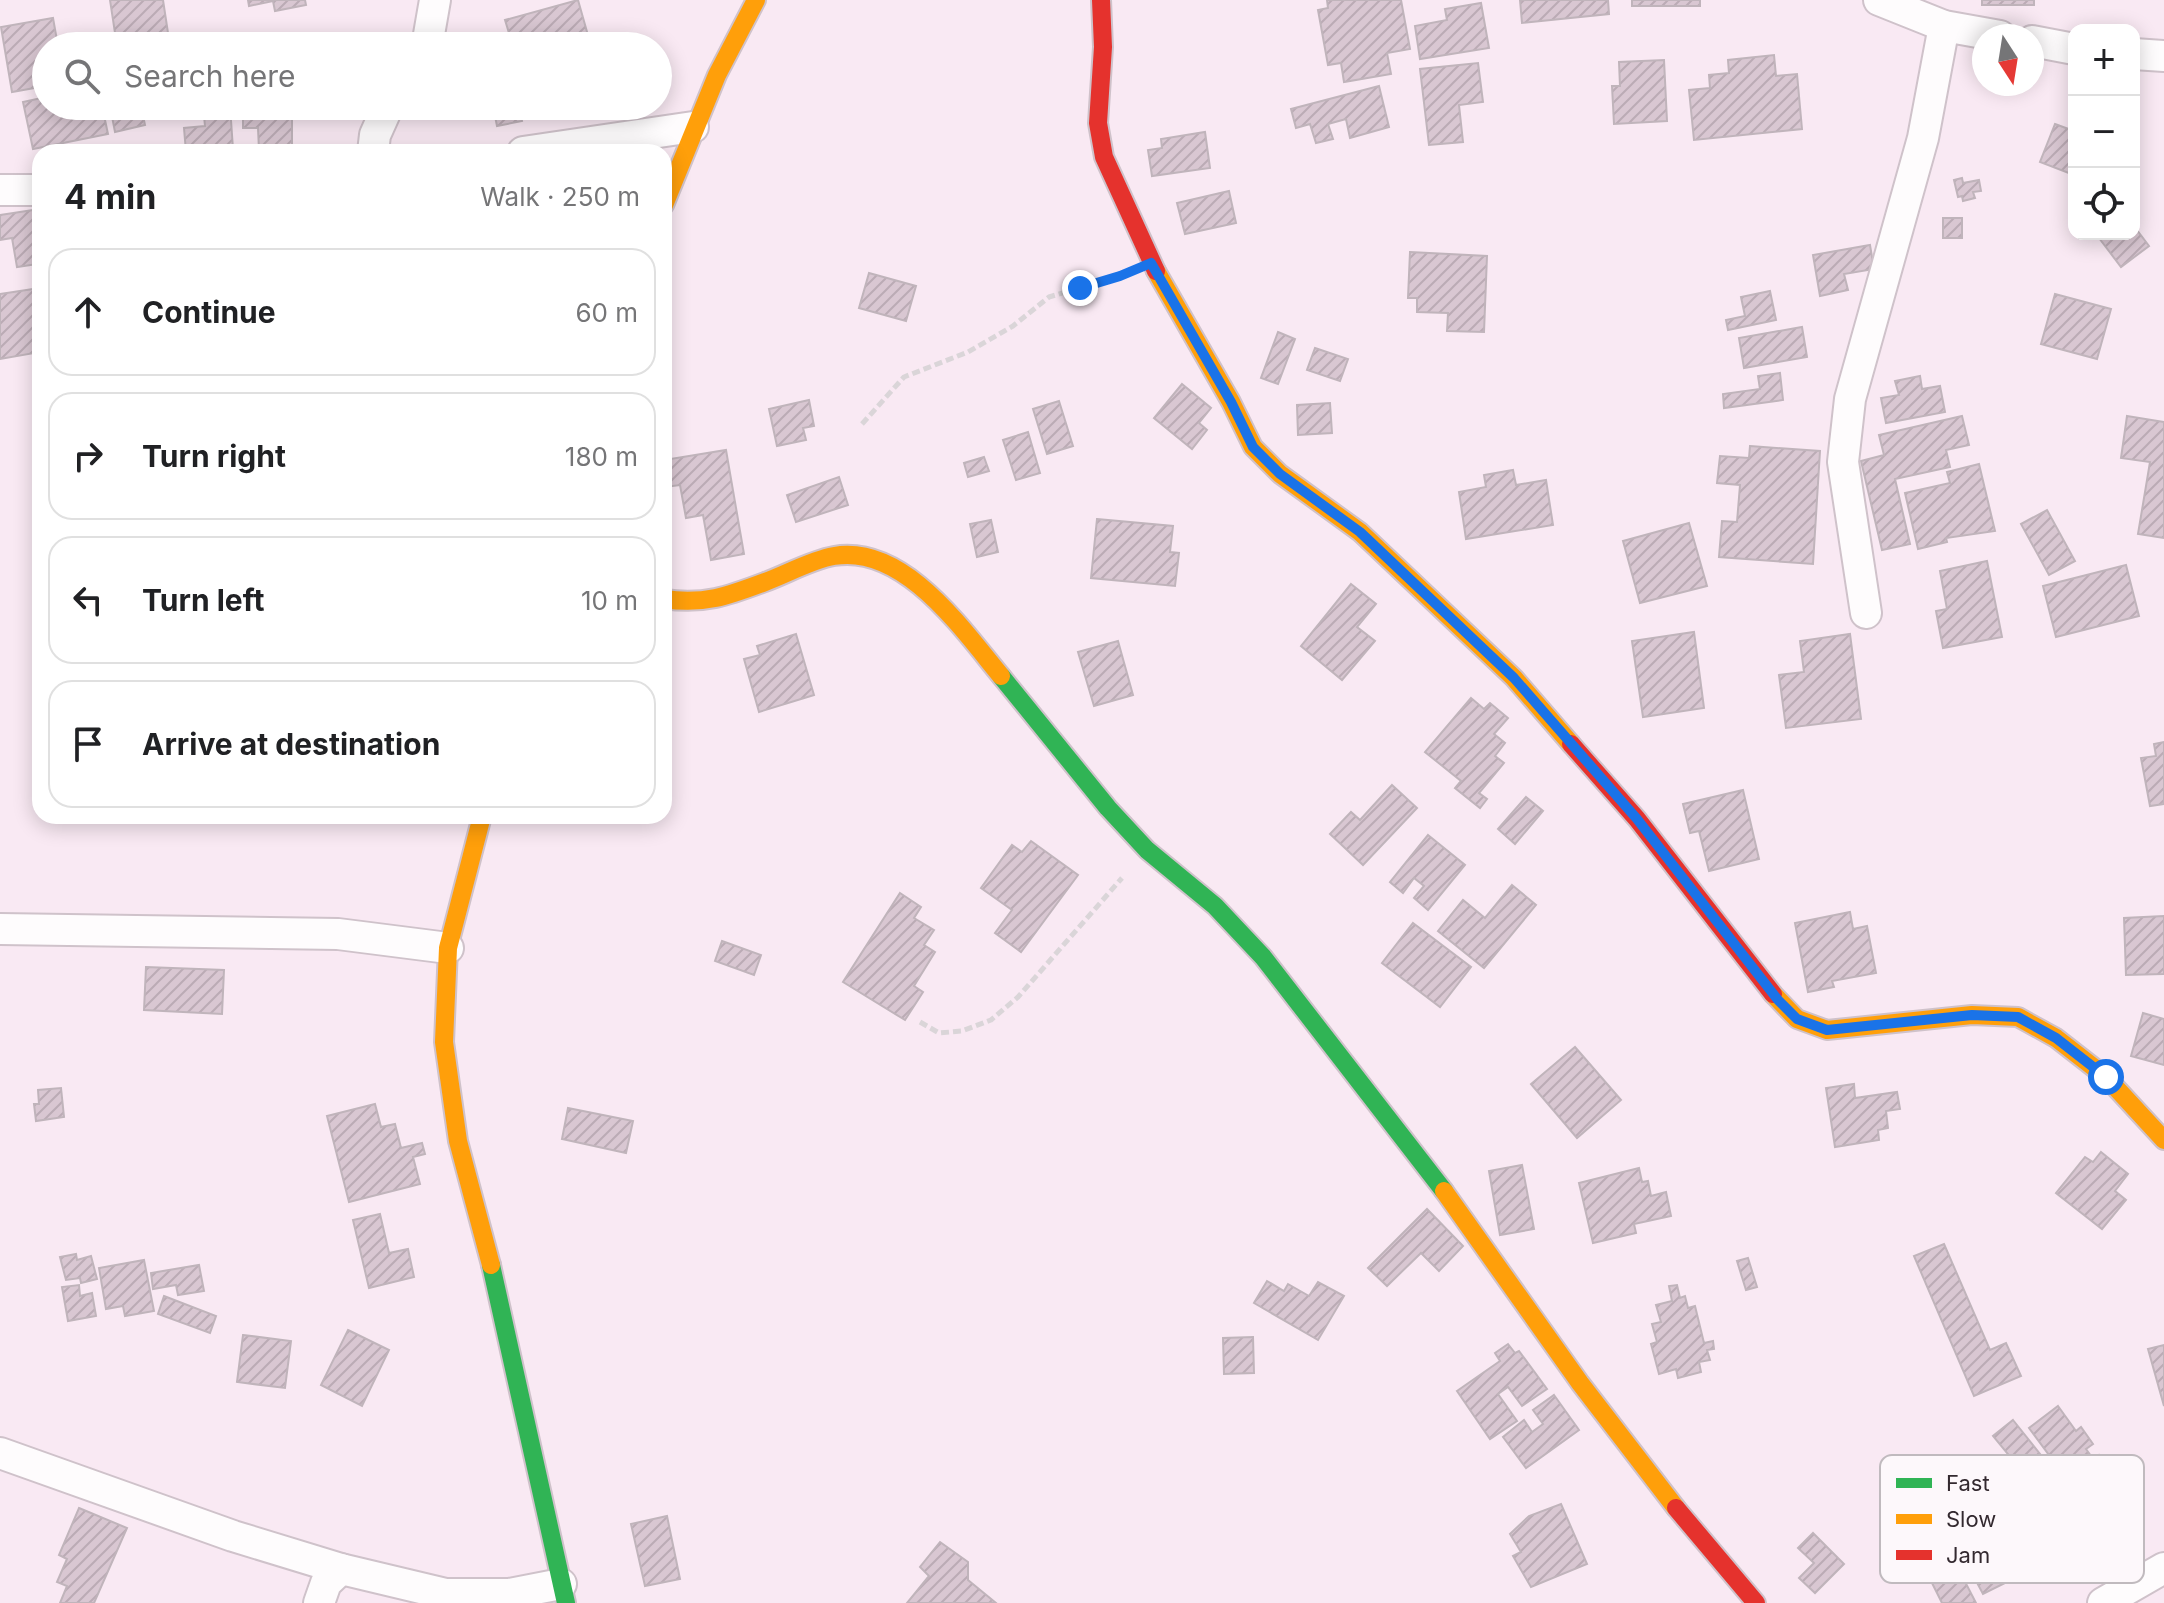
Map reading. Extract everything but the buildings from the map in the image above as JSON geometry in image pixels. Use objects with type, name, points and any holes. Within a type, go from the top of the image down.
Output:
[{"type":"street","points":[[431,32],[435,0]]},
{"type":"street","points":[[672,183],[693,127],[739,27],[756,0]]},
{"type":"street","points":[[1101,0],[1103,47],[1098,123],[1104,157],[1151,263],[1231,402],[1253,447],[1280,474],[1360,532],[1514,678],[1637,819],[1778,1000],[1797,1019],[1827,1030],[1972,1015],[2018,1017],[2056,1038],[2106,1077],[2164,1140]]},
{"type":"street","points":[[1879,0],[1944,26],[1972,31]]},
{"type":"street","points":[[1866,613],[1843,462],[1850,399],[1923,138],[1944,26]]},
{"type":"street","points":[[2044,43],[2068,48]]},
{"type":"street","points":[[2140,54],[2164,56]]},
{"type":"street","points":[[374,144],[382,120]]},
{"type":"street","points":[[577,144],[693,127]]},
{"type":"street","points":[[0,190],[32,190]]},
{"type":"street","points":[[672,600],[689,603],[721,599],[833,556],[865,555],[901,572],[944,607],[1108,808],[1147,850],[1215,906],[1263,957],[1432,1174],[1608,1420],[1756,1603]]},
{"type":"street","points":[[0,1453],[233,1536],[341,1569],[446,1594],[563,1594],[501,1304],[458,1141],[444,1042],[448,948],[480,824]]},
{"type":"street","points":[[0,929],[338,934],[448,948]]},
{"type":"street","points":[[2144,1579],[2164,1568]]},
{"type":"street","points":[[319,1603],[326,1583],[341,1569]]},
{"type":"street","points":[[2103,1603],[2138,1583]]},
{"type":"path","points":[[862,424],[904,377],[968,352],[1013,326],[1049,297],[1120,276],[1151,263]]},
{"type":"path","points":[[920,1022],[939,1033],[962,1031],[991,1020],[1018,997],[1147,850]]},
{"type":"traffic: fast","points":[[1001,676],[1108,808],[1147,850],[1215,906],[1263,957],[1444,1191]]},
{"type":"traffic: fast","points":[[491,1265],[566,1603]]},
{"type":"traffic: slow","points":[[672,185],[717,75],[756,0]]},
{"type":"traffic: slow","points":[[1156,271],[1231,402],[1253,447],[1280,474],[1360,532],[1514,678],[1571,744]]},
{"type":"traffic: slow","points":[[672,600],[716,598],[825,558],[860,556],[884,563],[929,594],[1001,676]]},
{"type":"traffic: slow","points":[[480,824],[448,948],[444,1042],[458,1141],[491,1265]]},
{"type":"traffic: slow","points":[[1773,994],[1797,1019],[1827,1030],[1972,1015],[2018,1017],[2056,1038],[2106,1077],[2164,1140]]},
{"type":"traffic: slow","points":[[1444,1191],[1580,1383],[1676,1508]]},
{"type":"traffic: jam","points":[[1101,0],[1103,47],[1098,123],[1104,157],[1156,271]]},
{"type":"traffic: jam","points":[[1571,744],[1637,819],[1773,994]]},
{"type":"traffic: jam","points":[[1676,1508],[1756,1603]]},
{"type":"route","points":[[1080,288],[1151,263],[1231,402],[1253,447],[1280,474],[1360,532],[1514,678],[1637,819],[1778,1000],[1797,1019],[1827,1030],[1972,1015],[2018,1017],[2056,1038],[2106,1077]]}]
